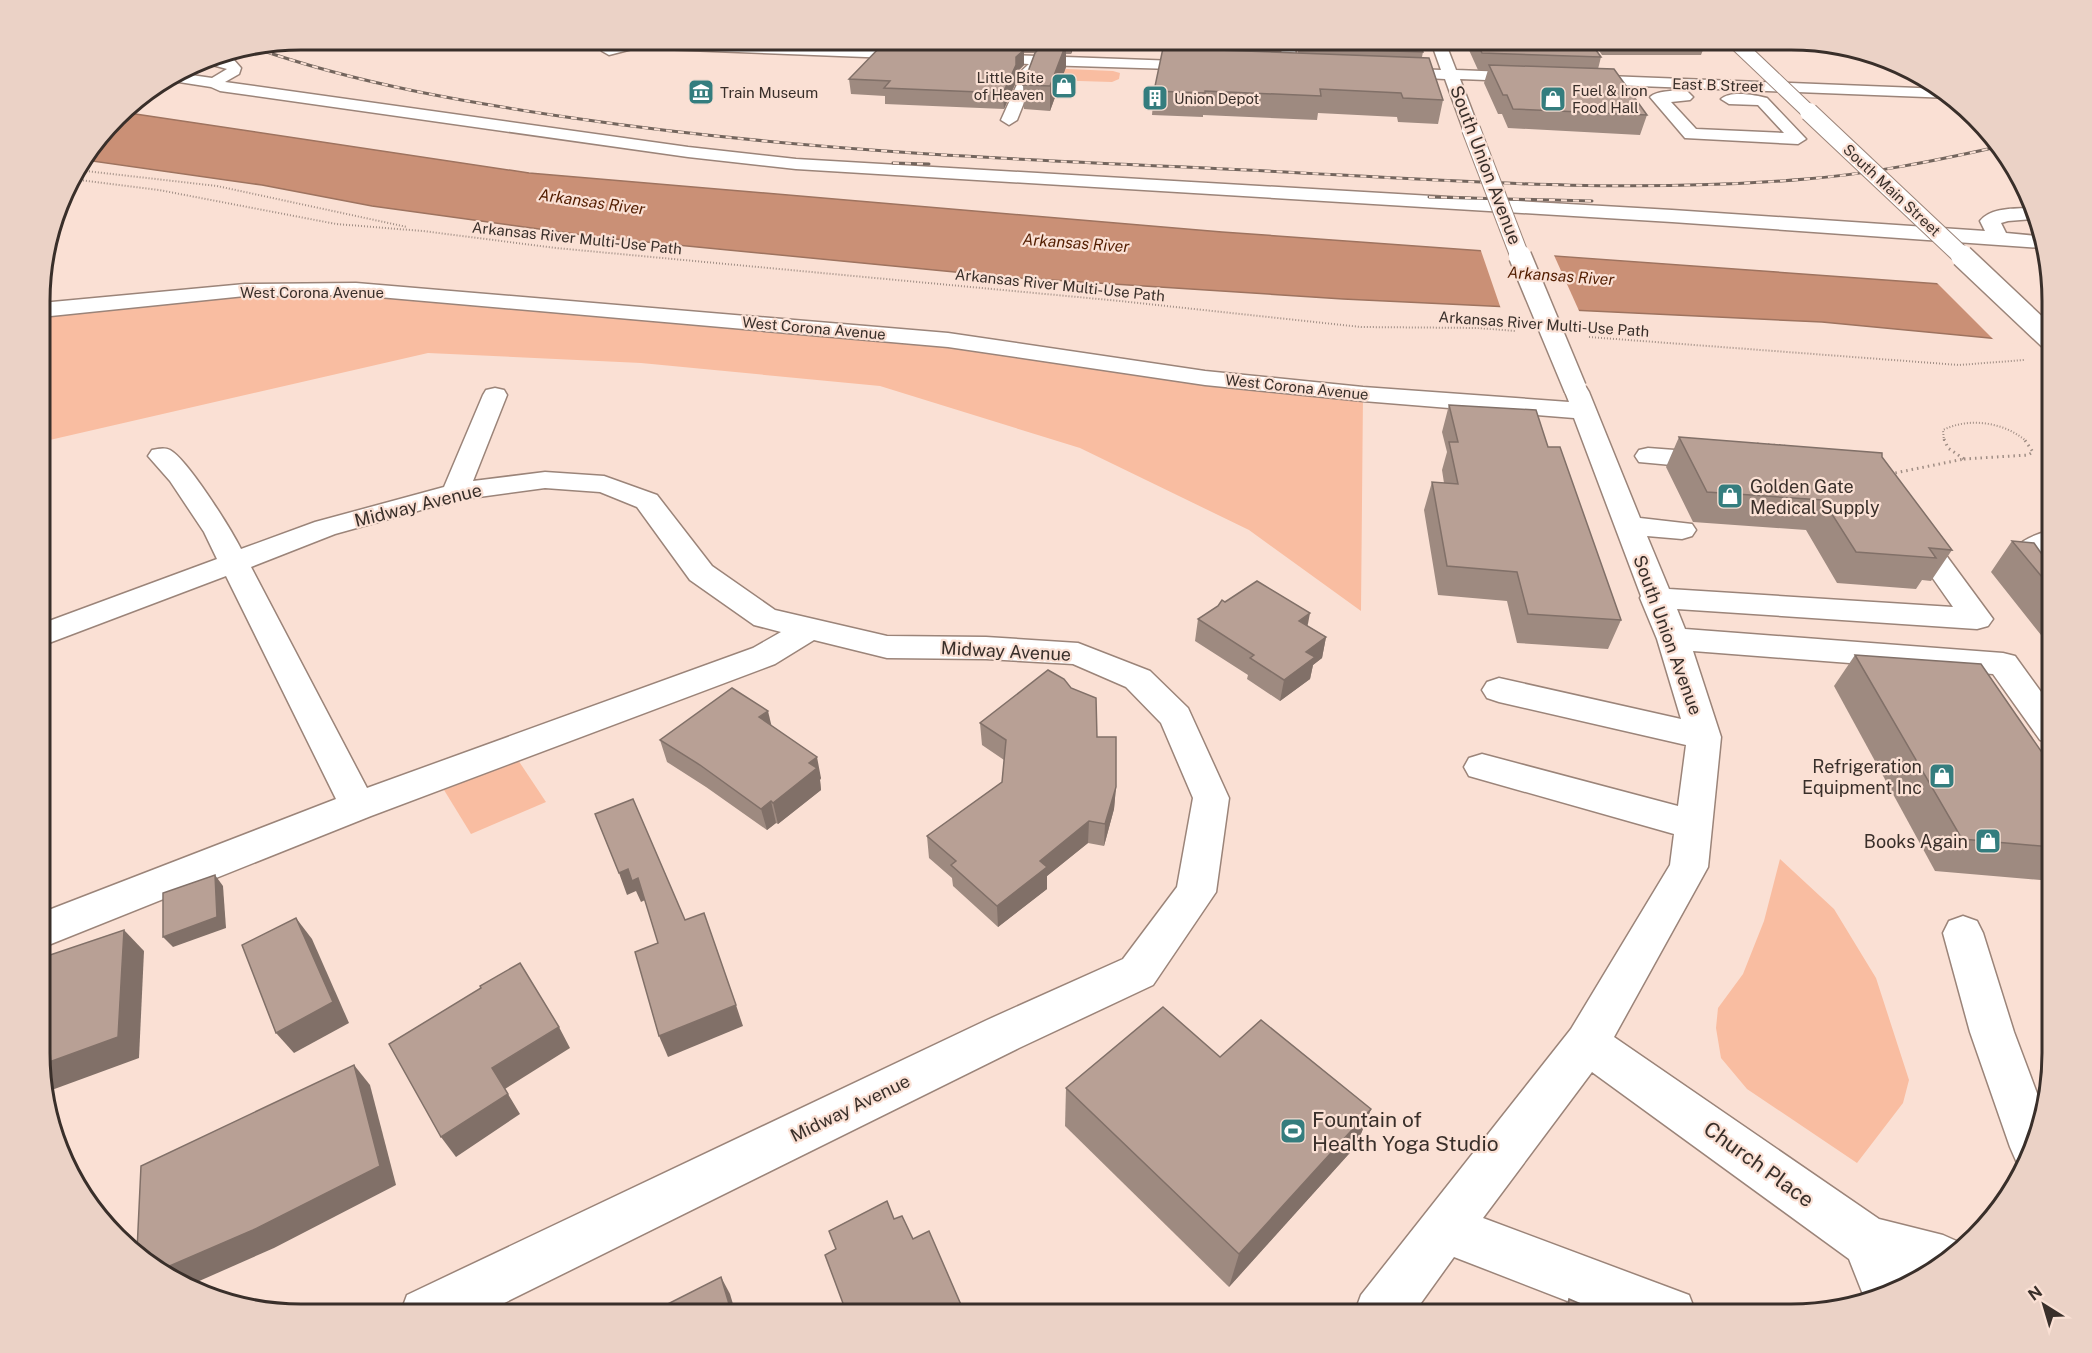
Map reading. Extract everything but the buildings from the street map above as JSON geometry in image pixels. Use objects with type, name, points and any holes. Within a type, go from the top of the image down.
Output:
[{"type":"street","points":[[782,50],[927,56]]},
{"type":"street","points":[[1128,63],[1132,50]]},
{"type":"street","points":[[1288,50],[1289,69]]},
{"type":"street","name":"South Union Avenue","points":[[1388,1304],[1587,1043],[1689,867],[1704,737],[1673,639],[1655,598],[1580,400],[1534,293],[1442,50]]},
{"type":"street","name":"South Main Street","points":[[1744,50],[2042,332]]},
{"type":"street","points":[[961,57],[1218,66]]},
{"type":"street","points":[[1009,120],[1026,80],[1025,74],[1032,71],[1039,60]]},
{"type":"street","points":[[215,83],[219,78],[234,71],[229,63],[223,62]]},
{"type":"street","name":"East B Street","points":[[1369,72],[1933,93]]},
{"type":"street","points":[[183,79],[243,90],[678,151],[796,164],[1660,216],[2036,242]]},
{"type":"street","points":[[1673,84],[1686,98],[1761,100],[1798,139],[1691,134],[1658,96],[1686,98]]},
{"type":"street","points":[[1996,238],[1990,221],[2005,215],[2027,214]]},
{"type":"street","name":"West Corona Avenue","points":[[50,309],[245,290],[356,289],[948,340],[1204,378],[1363,394],[1580,400]]},
{"type":"street","points":[[455,492],[495,394]]},
{"type":"street","points":[[1648,456],[1746,453]]},
{"type":"street","points":[[161,456],[186,486],[218,532],[358,806]]},
{"type":"street","name":"Midway Avenue","points":[[50,633],[325,528],[455,492],[545,480],[604,484],[647,501],[701,573],[765,618],[887,647],[986,648],[1078,654],[1138,679],[1176,717],[1211,798],[1196,892],[1138,972],[1003,1034],[447,1304]]},
{"type":"street","points":[[1655,598],[1977,619],[1895,505]]},
{"type":"street","points":[[1628,526],[1682,530]]},
{"type":"street","points":[[2030,575],[2026,567],[2027,554],[2036,544],[2042,542]]},
{"type":"street","points":[[50,927],[358,806],[764,656],[809,629]]},
{"type":"street","points":[[1673,639],[2003,664],[2042,717]]},
{"type":"street","points":[[1499,690],[1704,737]]},
{"type":"street","points":[[1482,767],[1694,825]]},
{"type":"street","points":[[1964,933],[1992,1032],[2029,1133]]},
{"type":"street","name":"Church Place","points":[[1587,1043],[1868,1242],[1935,1258]]},
{"type":"street","points":[[1445,1228],[1644,1304]]},
{"type":"street","points":[[1868,1242],[1885,1285]]},
{"type":"path","points":[[86,171],[217,186],[423,231]]},
{"type":"path","name":"Arkansas River Multi-Use Path","points":[[80,180],[159,190],[336,224],[423,231],[556,248],[1108,300],[1361,327],[1479,328],[1526,332]]},
{"type":"path","name":"Arkansas River Multi-Use Path","points":[[1584,336],[1959,365],[2025,360]]},
{"type":"path","points":[[1887,473],[1912,471],[1964,459],[2033,453],[2031,446],[2022,437],[2002,428],[1979,422],[1951,423],[1943,430],[1942,441],[1964,459]]},
{"type":"path","points":[[1746,453],[1787,446]]},
{"type":"shaded area","points":[[1045,68],[1120,73],[1119,79],[1112,82],[1047,80]]},
{"type":"shaded area","points":[[356,289],[818,328],[1363,394],[1361,611],[1249,530],[1080,448],[880,386],[641,363],[428,353],[50,440],[50,309],[245,290]]},
{"type":"shaded area","points":[[518,760],[546,802],[471,834],[444,790]]},
{"type":"shaded area","points":[[1780,859],[1834,909],[1876,978],[1909,1080],[1903,1103],[1857,1163],[1747,1089],[1721,1058],[1716,1028],[1718,1008],[1743,974],[1764,921]]},
{"type":"water","name":"Arkansas River","points":[[133,114],[529,173],[1222,232],[2042,291],[2042,343],[1822,322],[1343,299],[1006,277],[605,238],[372,206],[262,185],[92,161],[112,135]]},
{"type":"pier","points":[[1480,248],[1553,253],[1580,313],[1501,309]]},
{"type":"pier","points":[[1935,281],[2040,288],[2042,290],[2042,346],[1996,342]]},
{"type":"railway","points":[[267,52],[372,82],[533,112],[731,138],[968,156],[1506,183],[1656,186],[1731,184],[1830,177],[1902,166],[1991,148]]},
{"type":"railway","points":[[893,163],[929,164]]},
{"type":"railway","points":[[1429,197],[1592,201]]},
{"type":"place","name":"Little Bite of Heaven","points":[[1064,86]]},
{"type":"place","name":"Train Museum","points":[[701,92]]},
{"type":"place","name":"Union Depot","points":[[1155,98]]},
{"type":"place","name":"Fuel & Iron Food Hall","points":[[1553,99]]},
{"type":"place","name":"Golden Gate Medical Supply","points":[[1730,496]]},
{"type":"place","name":"Refrigeration Equipment Inc","points":[[1942,776]]},
{"type":"place","name":"Books Again","points":[[1988,841]]},
{"type":"place","name":"Fountain of Health Yoga Studio","points":[[1293,1131]]}]
